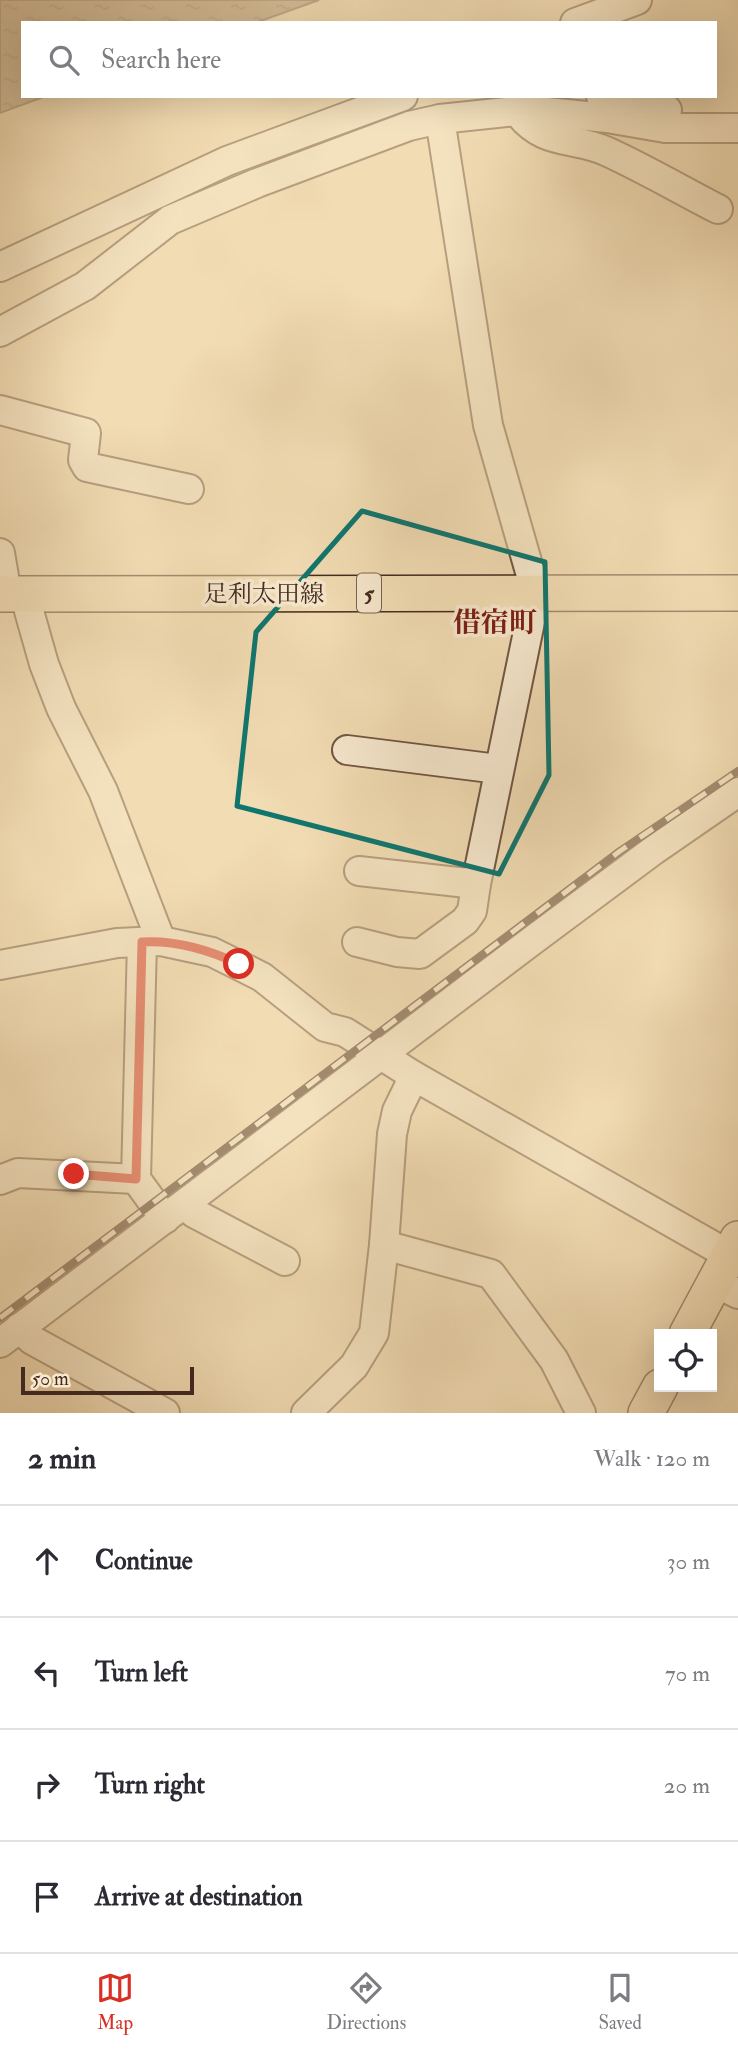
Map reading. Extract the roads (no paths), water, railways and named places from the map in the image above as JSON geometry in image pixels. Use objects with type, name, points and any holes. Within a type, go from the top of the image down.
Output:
[{"type":"main road","name":"足利太田線","points":[[12,594],[738,593]]},
{"type":"main road","points":[[690,1329],[730,1268]]},
{"type":"main road","points":[[646,1413],[657,1392]]},
{"type":"street","points":[[580,21],[637,0]]},
{"type":"street","points":[[0,267],[227,161],[398,98]]},
{"type":"street","points":[[610,98],[738,126]]},
{"type":"street","points":[[0,332],[85,286],[170,220],[269,178],[408,126],[440,119],[517,111],[607,118],[665,128],[738,126]]},
{"type":"street","points":[[517,111],[529,127],[579,146],[605,150],[718,209]]},
{"type":"street","points":[[357,942],[397,952],[420,954],[465,921],[472,911],[498,769],[536,593],[488,425],[440,119]]},
{"type":"street","points":[[0,410],[86,433],[83,460],[87,467],[189,489]]},
{"type":"street","points":[[0,553],[12,594],[29,611],[44,664],[61,708],[103,791],[151,941],[136,1179]]},
{"type":"street","points":[[347,750],[498,769]]},
{"type":"street","points":[[9,1336],[654,849],[738,792]]},
{"type":"street","points":[[359,871],[476,884]]},
{"type":"street","points":[[0,965],[117,943],[151,941],[212,952],[262,977],[325,1027],[345,1032],[381,1057],[730,1268]]},
{"type":"street","points":[[306,1413],[354,1366],[374,1333],[392,1133],[397,1111],[414,1076]]},
{"type":"street","points":[[0,1180],[18,1173],[136,1179],[175,1212],[194,1213],[285,1261]]},
{"type":"street","points":[[384,1245],[491,1274],[554,1360],[581,1413]]},
{"type":"street","points":[[9,1336],[32,1340],[165,1413]]},
{"type":"water","points":[[0,0],[319,0],[261,21],[21,21],[21,98],[41,98],[0,113]]},
{"type":"railway","points":[[0,1318],[620,851],[738,771]]},
{"type":"district","name":"借宿町","points":[[495,623]]}]
